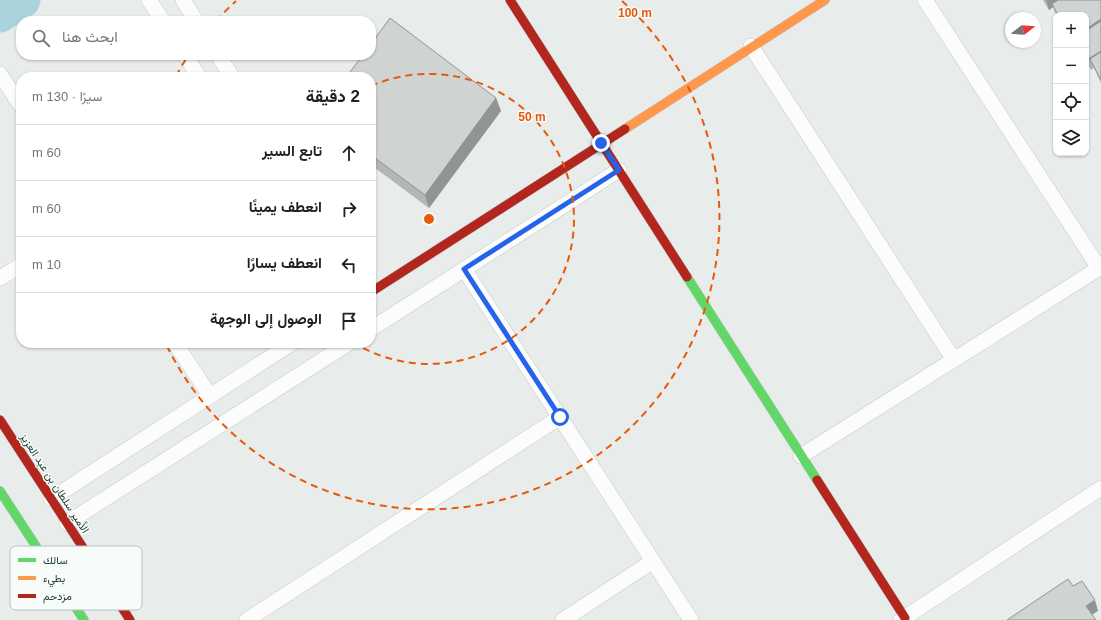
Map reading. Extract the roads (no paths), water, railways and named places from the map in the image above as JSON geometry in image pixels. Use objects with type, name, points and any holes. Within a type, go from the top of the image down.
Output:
[{"type":"street","points":[[149,0],[160,16]]},
{"type":"street","points":[[183,0],[193,16]]},
{"type":"street","points":[[510,0],[801,456],[903,619],[1099,494]]},
{"type":"street","points":[[376,289],[825,0]]},
{"type":"street","points":[[801,456],[1100,268],[926,0]]},
{"type":"street","points":[[752,46],[954,360]]},
{"type":"street","points":[[188,60],[196,72]]},
{"type":"street","points":[[221,60],[229,72]]},
{"type":"street","points":[[0,74],[16,98]]},
{"type":"street","points":[[376,326],[619,170]]},
{"type":"street","points":[[0,278],[16,268]]},
{"type":"street","points":[[464,269],[691,620]]},
{"type":"street","points":[[178,348],[210,396]]},
{"type":"street","points":[[51,499],[284,348]]},
{"type":"street","points":[[67,523],[341,348]]},
{"type":"street","points":[[247,620],[560,417]]},
{"type":"street","name":"الأمير سلطان بن عبد العزيز","points":[[0,420],[82,546]]},
{"type":"street","points":[[0,491],[36,546]]},
{"type":"street","points":[[563,620],[653,561]]},
{"type":"street","points":[[77,610],[84,620]]},
{"type":"street","name":"الأمير سلطان بن عبد العزيز","points":[[124,610],[130,620]]},
{"type":"waterway","points":[[0,15],[23,0]]}]
